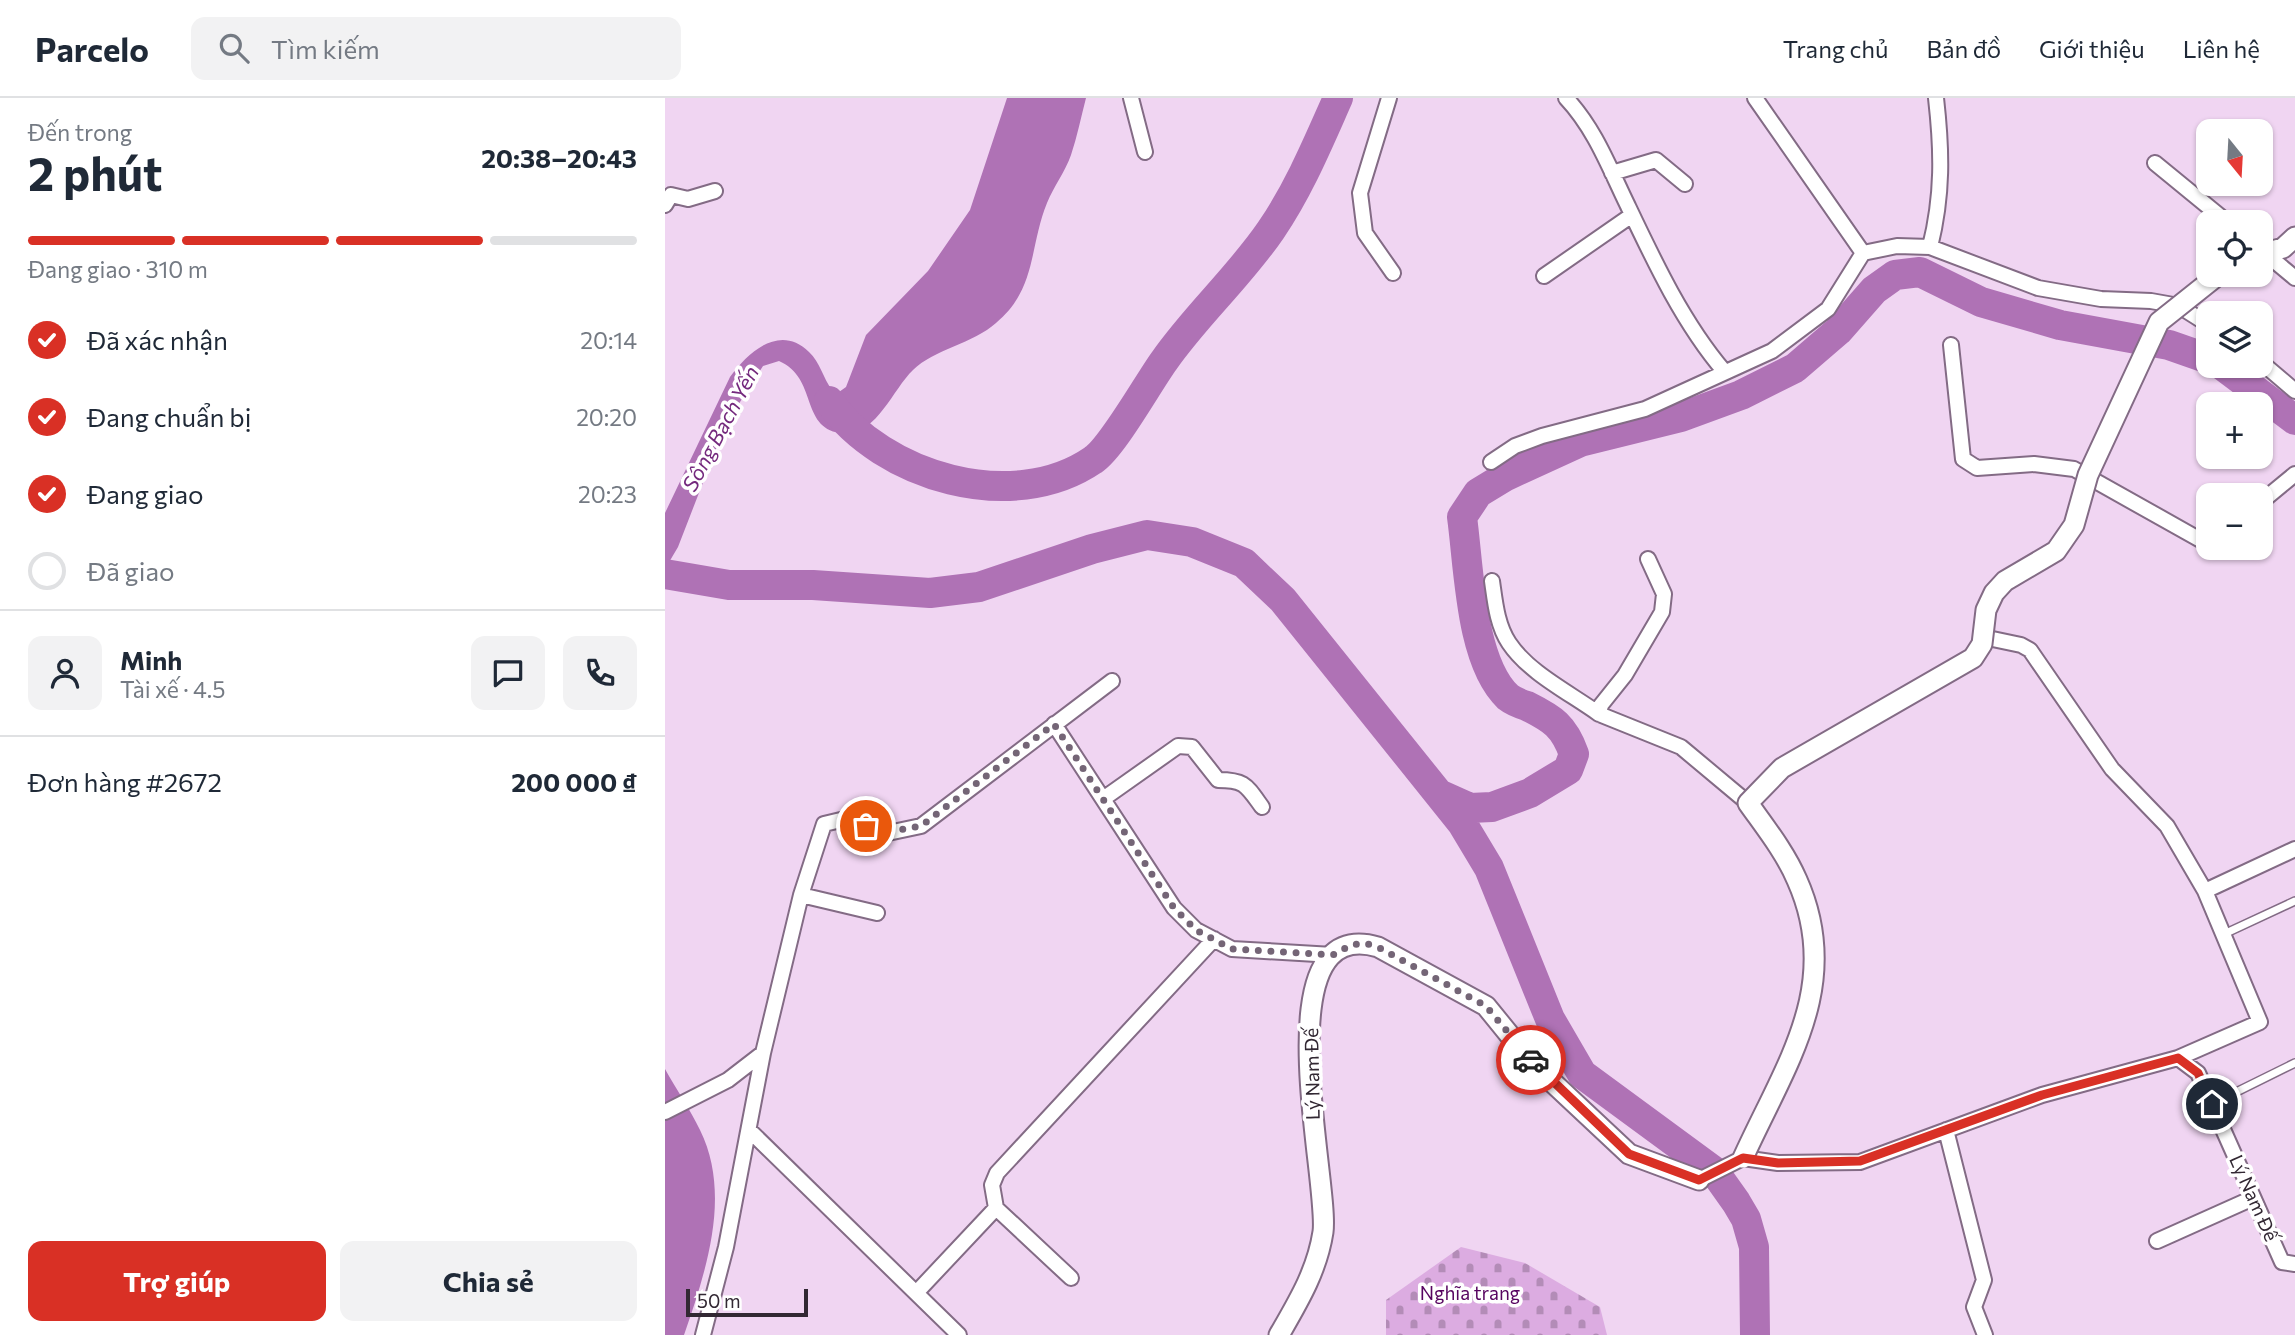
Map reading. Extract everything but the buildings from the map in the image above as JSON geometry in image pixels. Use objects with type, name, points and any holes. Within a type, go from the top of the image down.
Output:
[{"type":"street","points":[[1131,98],[1145,152]]},
{"type":"street","points":[[1389,98],[1360,193],[1365,233],[1393,273]]},
{"type":"street","points":[[1566,98],[1587,120],[1632,215],[1706,349],[1724,371]]},
{"type":"street","points":[[1755,98],[1863,253]]},
{"type":"street","points":[[1930,247],[1940,206],[1941,145],[1935,98]]},
{"type":"street","points":[[1612,173],[1656,160],[1685,184]]},
{"type":"street","points":[[2155,163],[2212,210]]},
{"type":"street","points":[[665,205],[671,195],[688,199],[715,191]]},
{"type":"street","points":[[1544,276],[1632,215]]},
{"type":"street","points":[[2273,251],[2283,248],[2295,237]]},
{"type":"street","points":[[1491,462],[1515,446],[1542,436],[1645,409],[1772,351],[1821,315],[1863,253],[1897,246],[1930,247],[2038,288],[2101,299],[2151,301],[2179,306],[2196,317]]},
{"type":"street","points":[[2273,262],[2295,278]]},
{"type":"street","points":[[1748,803],[1782,768],[1973,658],[1983,637],[1986,610],[1994,593],[2005,581],[2056,551],[2074,525],[2088,475],[2159,322],[2203,287]]},
{"type":"street","points":[[1951,345],[1963,459],[1977,468],[2034,464],[2074,469],[2196,537]]},
{"type":"street","points":[[2273,372],[2295,391]]},
{"type":"street","points":[[2273,492],[2295,474]]},
{"type":"street","points":[[1599,714],[1601,705],[1625,675],[1662,611],[1664,594],[1648,559]]},
{"type":"street","points":[[1492,581],[1498,619],[1509,643],[1526,662],[1599,714],[1681,747],[1748,803],[1798,881],[1811,927],[1816,977],[1803,1033],[1743,1158]]},
{"type":"street","points":[[1054,724],[1174,908],[1196,930],[1232,949],[1333,955],[1351,945],[1364,943],[1378,947],[1486,1006],[1534,1065],[1629,1154],[1699,1180],[1743,1158],[1778,1163],[1860,1161],[2042,1095],[2178,1058],[2260,1022],[2205,891],[2167,826],[2112,769],[2030,650],[2021,645],[1983,637]]},
{"type":"street","points":[[703,1335],[726,1247],[763,1053],[801,895],[824,824],[845,819],[888,832],[921,826],[1112,681]]},
{"type":"street","points":[[1103,799],[1178,746],[1185,744],[1192,747],[1218,780],[1238,780],[1246,785],[1262,807]]},
{"type":"street","points":[[2205,891],[2295,849]]},
{"type":"street","points":[[801,895],[877,913]]},
{"type":"street","points":[[1072,1278],[996,1208],[992,1185],[997,1173],[1214,939]]},
{"type":"street","name":"Lý Nam Đế","points":[[1279,1335],[1304,1292],[1323,1232],[1324,1210],[1314,1140],[1307,1051],[1315,986],[1333,955]]},
{"type":"street","points":[[665,1112],[728,1080],[763,1053]]},
{"type":"street","name":"Lý Nam Đế","points":[[2178,1058],[2198,1073],[2282,1262],[2295,1264]]},
{"type":"street","points":[[749,1130],[959,1335]]},
{"type":"street","points":[[1946,1130],[1984,1280],[1974,1307],[1985,1335]]},
{"type":"street","points":[[2157,1241],[2253,1198]]},
{"type":"street","points":[[916,1293],[996,1208]]},
{"type":"lane","points":[[2223,934],[2295,901]]},
{"type":"lane","points":[[2212,1104],[2295,1063]]},
{"type":"green space","name":"Nghĩa trang","points":[[1461,1247],[1525,1263],[1600,1307],[1607,1335],[1386,1335],[1386,1300]]},
{"type":"water","name":"Sông Bạch Yến","points":[[1007,98],[1086,98],[1071,155],[1041,219],[1025,282],[1009,310],[987,330],[921,363],[905,379],[873,421],[852,433],[827,429],[819,422],[805,390],[791,369],[779,361],[763,366],[740,402],[716,449],[678,547],[665,569],[665,513],[730,377],[755,350],[765,344],[787,340],[798,344],[813,356],[832,390],[839,392],[846,387],[866,335],[928,271],[970,210]]},
{"type":"water","points":[[665,1069],[700,1130],[714,1180],[715,1207],[707,1259],[684,1335],[665,1335]]},
{"type":"waterway","points":[[829,401],[852,428],[881,450],[915,468],[951,480],[988,486],[1025,485],[1061,476],[1093,460],[1110,443],[1176,344],[1271,230],[1299,182],[1338,98]]},
{"type":"waterway","points":[[1441,795],[1470,808],[1492,807],[1530,793],[1568,770],[1574,754],[1556,724],[1508,697],[1495,681],[1479,637],[1473,612],[1462,517],[1478,493],[1506,476],[1580,442],[1681,417],[1741,395],[1795,368],[1838,331],[1874,290],[1895,275],[1920,272],[1981,302],[2060,325],[2169,345],[2196,354]]},
{"type":"waterway","points":[[2239,378],[2295,420]]},
{"type":"waterway","points":[[665,574],[729,585],[813,585],[930,593],[979,587],[1092,549],[1147,535],[1192,542],[1244,563],[1283,600],[1462,823],[1489,868],[1550,1019],[1582,1074],[1714,1171],[1736,1202],[1746,1219],[1754,1247],[1755,1335]]},
{"type":"way so far","points":[[866,826],[888,832],[921,826],[1054,724],[1174,908],[1196,930],[1232,949],[1333,955],[1351,945],[1364,943],[1378,947],[1486,1006],[1531,1060]]},
{"type":"route","points":[[1531,1060],[1629,1154],[1699,1180],[1743,1158],[1778,1163],[1860,1161],[2042,1095],[2178,1058],[2198,1073],[2212,1104]]}]
